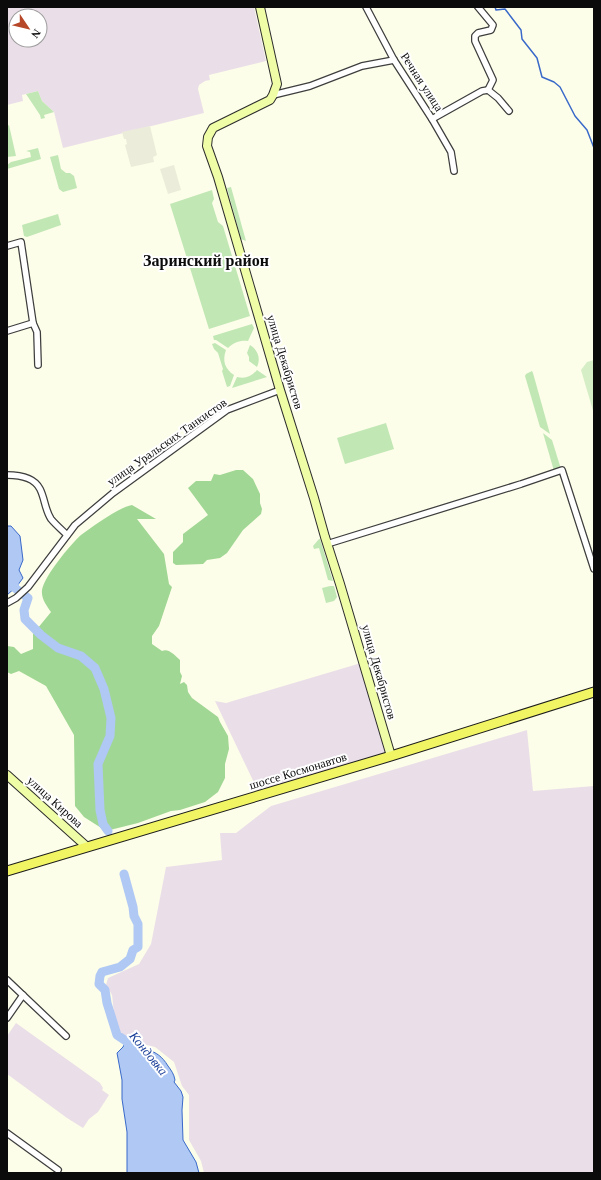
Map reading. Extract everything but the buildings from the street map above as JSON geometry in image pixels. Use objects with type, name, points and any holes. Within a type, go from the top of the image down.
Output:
[{"type":"main road","name":"шоссе Космонавтов","points":[[7,871],[86,846],[391,756],[594,692]]},
{"type":"street","points":[[260,7],[277,84],[273,95]]},
{"type":"street","name":"Речная улица","points":[[366,7],[394,60],[432,119],[451,152],[454,171]]},
{"type":"street","points":[[478,7],[493,25],[491,30],[475,36],[475,41],[493,80],[488,90]]},
{"type":"street","points":[[273,95],[310,86],[362,66],[394,60]]},
{"type":"street","points":[[432,119],[482,91],[488,90],[498,98],[509,111]]},
{"type":"street","name":"улица Декабристов","points":[[273,95],[270,100],[213,128],[208,137],[207,146],[391,756]]},
{"type":"street","points":[[7,246],[21,242],[33,323],[37,332],[38,365]]},
{"type":"street","points":[[7,330],[33,323]]},
{"type":"street","name":"улица Уральских Танкистов","points":[[7,604],[16,598],[28,586],[75,525],[114,493],[227,410],[280,390]]},
{"type":"street","points":[[327,544],[562,470],[594,569]]},
{"type":"street","points":[[7,475],[17,475],[29,478],[40,488],[45,506],[51,519],[67,534]]},
{"type":"street","name":"улица Кирова","points":[[7,775],[86,846]]},
{"type":"street","points":[[7,980],[66,1036]]},
{"type":"street","points":[[7,1018],[23,995]]},
{"type":"street","points":[[7,1133],[58,1170]]},
{"type":"shaded area","points":[[7,7],[254,7],[266,61],[209,75],[210,80],[199,85],[198,89],[204,113],[63,148],[54,112],[42,101],[38,91],[22,95],[23,101],[7,105]]},
{"type":"shaded area","points":[[150,126],[157,155],[153,157],[154,162],[131,167],[125,145],[127,144],[126,139],[124,139],[122,132]]},
{"type":"shaded area","points":[[174,165],[181,190],[168,194],[160,169]]},
{"type":"shaded area","points":[[361,663],[386,754],[258,791],[215,701],[226,703]]},
{"type":"shaded area","points":[[527,730],[533,791],[594,786],[594,1173],[204,1173],[201,1161],[189,1140],[189,1095],[182,1086],[174,1062],[155,1047],[135,1042],[116,1032],[112,995],[106,985],[108,978],[139,964],[151,944],[166,867],[222,860],[220,833],[236,833],[271,806]]},
{"type":"shaded area","points":[[16,1023],[100,1083],[103,1088],[102,1090],[109,1095],[98,1112],[89,1119],[83,1128],[7,1074],[7,1036]]},
{"type":"green space","points":[[38,91],[42,101],[54,112],[44,115],[45,118],[41,119],[40,115],[26,94]]},
{"type":"green space","points":[[9,125],[16,156],[7,157],[7,126]]},
{"type":"green space","points":[[38,148],[41,159],[7,169],[7,165],[11,162],[31,157],[30,152],[26,151]]},
{"type":"green space","points":[[58,155],[61,169],[74,176],[77,188],[63,192],[59,189],[50,157]]},
{"type":"green space","points":[[231,187],[246,241],[241,239],[227,188]]},
{"type":"green space","points":[[212,190],[214,199],[212,203],[218,222],[223,226],[250,316],[209,329],[170,204]]},
{"type":"green space","points":[[58,214],[61,225],[27,237],[24,236],[22,225]]},
{"type":"green space","points":[[252,324],[254,328],[248,341],[238,342],[228,348],[214,340],[213,336]]},
{"type":"green space","points":[[215,343],[226,350],[224,361],[228,370],[234,375],[230,386],[227,387],[218,353],[212,344]]},
{"type":"green space","points":[[250,345],[255,349],[259,357],[257,367],[249,361],[247,353]]},
{"type":"green space","points":[[594,360],[594,414],[581,370],[587,362]]},
{"type":"green space","points":[[257,370],[267,377],[232,388],[237,377],[248,377]]},
{"type":"green space","points":[[532,371],[550,434],[540,427],[525,376]]},
{"type":"green space","points":[[386,423],[394,449],[345,464],[337,438]]},
{"type":"green space","points":[[543,433],[552,440],[561,469],[554,471]]},
{"type":"green space","points":[[236,470],[243,470],[253,479],[260,494],[262,509],[261,514],[243,530],[227,553],[220,558],[207,560],[203,564],[176,565],[173,563],[173,552],[183,542],[183,534],[208,515],[188,488],[196,481],[211,481],[214,474],[220,475]]},
{"type":"green space","points":[[132,505],[156,519],[137,519],[164,554],[169,584],[172,587],[159,626],[152,636],[152,644],[162,651],[169,651],[180,660],[180,672],[182,676],[180,684],[184,682],[187,685],[188,692],[192,698],[218,717],[228,736],[229,749],[225,764],[225,778],[218,792],[205,802],[180,810],[171,811],[138,823],[106,831],[84,817],[75,806],[74,735],[46,686],[19,671],[11,674],[7,672],[7,646],[14,647],[21,654],[33,649],[33,634],[51,612],[43,599],[42,593],[48,576],[81,535],[113,513]]},
{"type":"green space","points":[[319,539],[333,581],[328,580],[319,548],[314,549],[313,546]]},
{"type":"green space","points":[[334,586],[337,597],[334,601],[326,603],[322,588]]},
{"type":"water","points":[[7,526],[11,526],[20,536],[23,560],[19,570],[23,578],[7,595]]},
{"type":"water","points":[[126,1041],[159,1055],[172,1072],[175,1080],[174,1082],[181,1091],[183,1097],[183,1140],[196,1162],[199,1173],[127,1173],[127,1132],[122,1099],[122,1080],[117,1053]]},
{"type":"waterway","points":[[495,7],[496,10],[505,9],[521,30],[522,39],[537,58],[542,77],[554,82],[560,87],[575,116],[587,130],[594,148]]},
{"type":"waterway","name":"Кондовка","points":[[7,553],[15,588],[28,598],[24,610],[25,619],[41,635],[58,648],[81,656],[95,668],[104,689],[111,718],[110,736],[98,764],[100,810],[103,824],[108,831]]},
{"type":"waterway","name":"Кондовка","points":[[124,874],[134,916],[138,924],[138,947],[133,950],[130,959],[120,967],[102,972],[99,984],[105,990],[107,1003],[117,1035],[126,1041],[132,1049]]},
{"type":"district","name":"Заринский район","points":[[206,260]]}]
